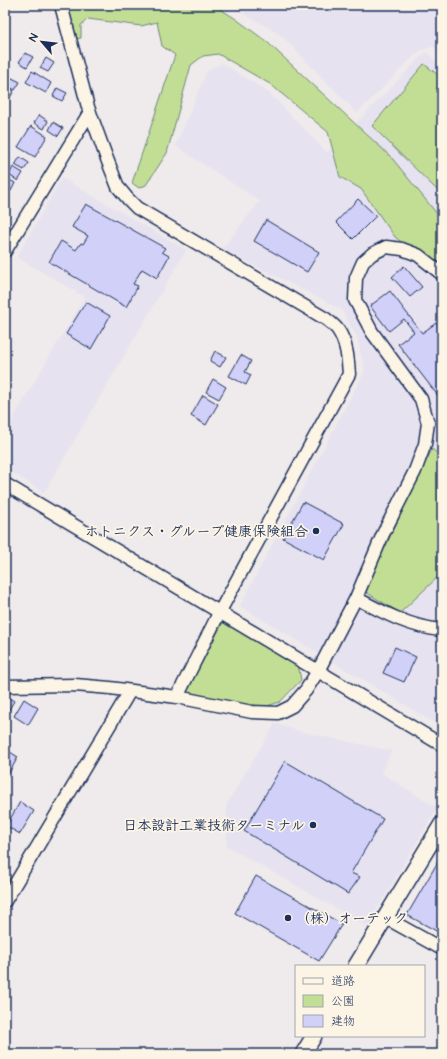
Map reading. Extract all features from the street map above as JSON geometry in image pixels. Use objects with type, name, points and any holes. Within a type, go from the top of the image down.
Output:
[{"type":"main road","points":[[357,965],[442,824]]},
{"type":"main road","points":[[303,1054],[313,1037]]},
{"type":"street","points":[[61,5],[90,112],[118,187],[137,208],[326,319],[338,330],[344,342],[348,361],[350,374],[219,613],[177,696]]},
{"type":"street","points":[[5,251],[90,112]]},
{"type":"street","points":[[5,686],[75,685],[177,696],[252,712],[278,713],[292,706],[306,690],[318,671],[356,598],[383,534],[415,471],[425,444],[428,423],[421,399],[372,332],[355,300],[356,278],[363,262],[372,254],[386,248],[402,249],[418,255],[442,274]]},
{"type":"street","points":[[5,484],[442,745]]},
{"type":"street","points":[[356,598],[393,618],[432,629],[442,630]]},
{"type":"street","points":[[5,900],[130,691]]},
{"type":"street","points":[[386,918],[442,949]]},
{"type":"shaded area","points":[[229,5],[442,5],[442,54],[433,46],[418,52],[357,113],[281,35]]},
{"type":"shaded area","points":[[426,52],[442,67],[442,727],[240,606],[365,371],[357,337],[341,309],[222,249],[260,201],[176,146],[207,71],[222,63],[269,93],[327,153]]},
{"type":"shaded area","points":[[62,178],[186,250],[44,492],[5,468],[5,432],[85,297],[17,257]]},
{"type":"shaded area","points":[[275,724],[302,732],[391,751],[381,773],[437,808],[367,926],[227,846],[227,804]]},
{"type":"green space","points":[[68,5],[214,5],[236,19],[267,42],[391,157],[442,220],[442,274],[395,237],[361,189],[340,177],[328,132],[270,84],[218,54],[203,56],[191,65],[167,153],[146,185],[139,188],[132,183],[175,55],[162,46],[157,22],[141,26],[88,19],[81,25],[81,38],[75,39]]},
{"type":"green space","points":[[424,64],[442,78],[442,195],[372,126]]},
{"type":"green space","points":[[432,449],[438,454],[442,452],[442,573],[400,613],[364,591]]},
{"type":"green space","points":[[223,622],[298,664],[301,680],[280,702],[260,708],[187,692]]},
{"type":"building","points":[[25,53],[33,57],[27,67],[19,62]]},
{"type":"building","points":[[46,58],[54,63],[48,72],[40,68]]},
{"type":"building","points":[[32,71],[51,83],[46,93],[26,82]]},
{"type":"building","points":[[10,77],[20,82],[15,90],[6,85]]},
{"type":"building","points":[[5,86],[14,91],[9,99],[5,97]]},
{"type":"building","points":[[57,88],[67,93],[62,101],[53,96]]},
{"type":"building","points":[[39,115],[48,121],[44,129],[34,123]]},
{"type":"building","points":[[53,122],[63,128],[58,136],[49,130]]},
{"type":"building","points":[[31,126],[47,136],[35,157],[18,147]]},
{"type":"building","points":[[20,157],[29,163],[24,170],[15,165]]},
{"type":"building","points":[[13,167],[23,173],[18,181],[9,175]]},
{"type":"building","points":[[6,178],[15,183],[11,191],[5,188]]},
{"type":"building","points":[[358,199],[376,216],[353,239],[336,222]]},
{"type":"building","points":[[86,204],[165,248],[162,252],[169,256],[157,278],[142,269],[133,284],[138,286],[126,307],[49,262],[61,241],[76,250],[81,243],[83,244],[88,236],[72,227]]},
{"type":"building","points":[[266,220],[319,252],[307,272],[254,241]]},
{"type":"building","points":[[404,266],[422,287],[410,297],[392,277]]},
{"type":"building","points":[[390,291],[422,333],[436,323],[442,331],[442,401],[398,344],[414,332],[404,319],[389,331],[370,306]]},
{"type":"building","points":[[86,302],[110,316],[91,349],[66,334]]},
{"type":"building","points":[[215,351],[226,357],[220,367],[210,361]]},
{"type":"building","points":[[241,355],[251,361],[245,372],[251,375],[246,385],[229,376]]},
{"type":"building","points":[[213,379],[226,387],[219,399],[206,392]]},
{"type":"building","points":[[203,395],[218,404],[206,425],[191,416]]},
{"type":"building","points":[[303,502],[344,524],[324,560],[283,538]]},
{"type":"building","points":[[395,647],[416,657],[404,682],[383,673]]},
{"type":"building","points":[[5,695],[14,701],[7,713],[5,712]]},
{"type":"building","points":[[24,699],[38,708],[28,725],[14,716]]},
{"type":"building","points":[[5,749],[18,757],[5,780]]},
{"type":"building","name":"日本設計工業技術ターミナル","points":[[285,761],[383,819],[351,873],[360,877],[348,894],[244,831]]},
{"type":"building","points":[[20,802],[34,811],[20,834],[6,826]]},
{"type":"building","points":[[439,860],[442,862],[442,934],[407,915]]},
{"type":"building","name":"（株）オーテック","points":[[256,876],[342,924],[319,961],[235,913]]},
{"type":"place","name":"ホトニクス・グループ健康保険組合","points":[[316,531]]},
{"type":"place","name":"日本設計工業技術ターミナル","points":[[313,825]]},
{"type":"place","name":"（株）オーテック","points":[[288,918]]}]
